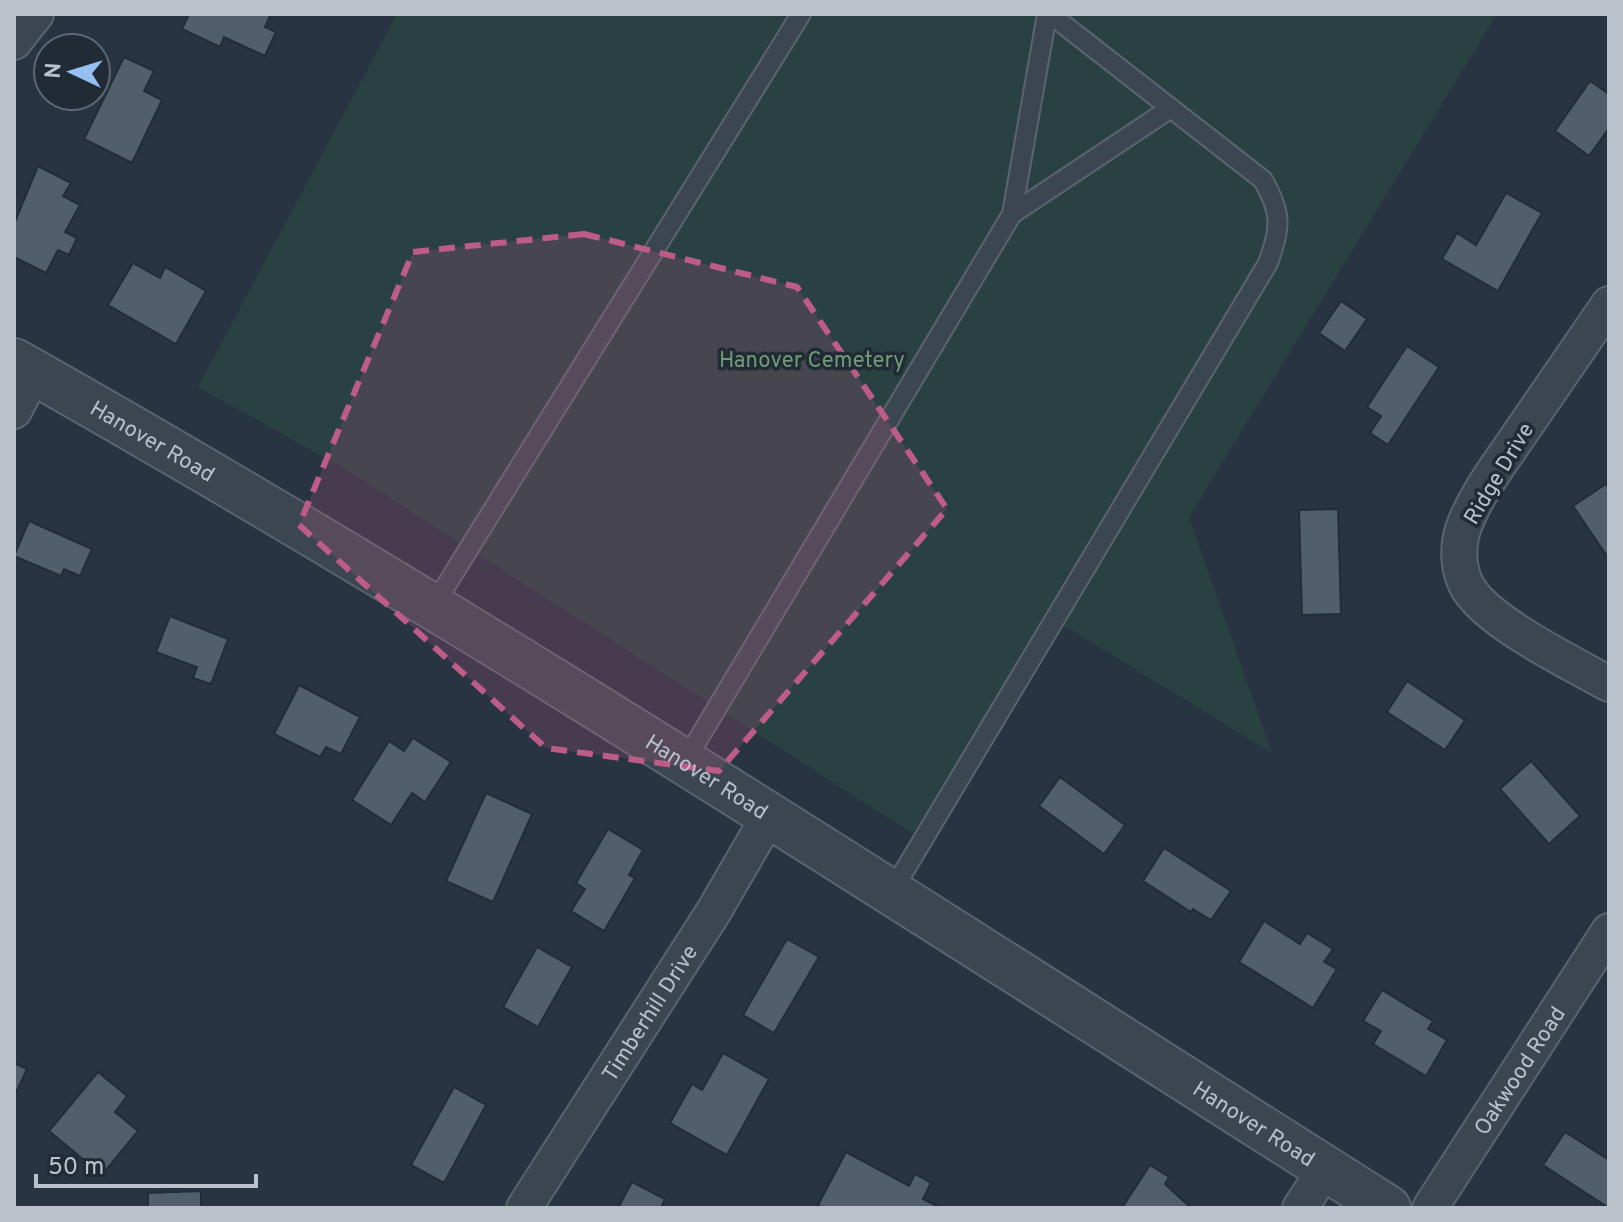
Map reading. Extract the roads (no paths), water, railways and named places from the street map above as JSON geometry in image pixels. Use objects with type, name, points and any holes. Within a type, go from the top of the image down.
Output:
[{"type":"street","points":[[14,42],[36,14]]},
{"type":"street","name":"Ridge Drive","points":[[1609,304],[1479,494],[1462,531],[1459,551],[1465,580],[1482,604],[1520,632],[1609,684]]},
{"type":"street","points":[[14,411],[24,367]]},
{"type":"street","name":"Hanover Road","points":[[24,367],[432,608],[684,763],[1388,1208]]},
{"type":"street","name":"Timberhill Drive","points":[[524,1208],[714,911],[769,816]]},
{"type":"street","name":"Oakwood Road","points":[[1430,1208],[1609,931]]},
{"type":"street","points":[[1300,1208],[1326,1168]]},
{"type":"lane","points":[[432,608],[801,14]]},
{"type":"lane","points":[[684,763],[1012,214],[1049,14],[1263,180],[1276,202],[1280,232],[1268,263],[891,893]]},
{"type":"lane","points":[[1012,214],[1171,108]]},
{"type":"park label","name":"Hanover Cemetery","points":[[812,359]]}]
